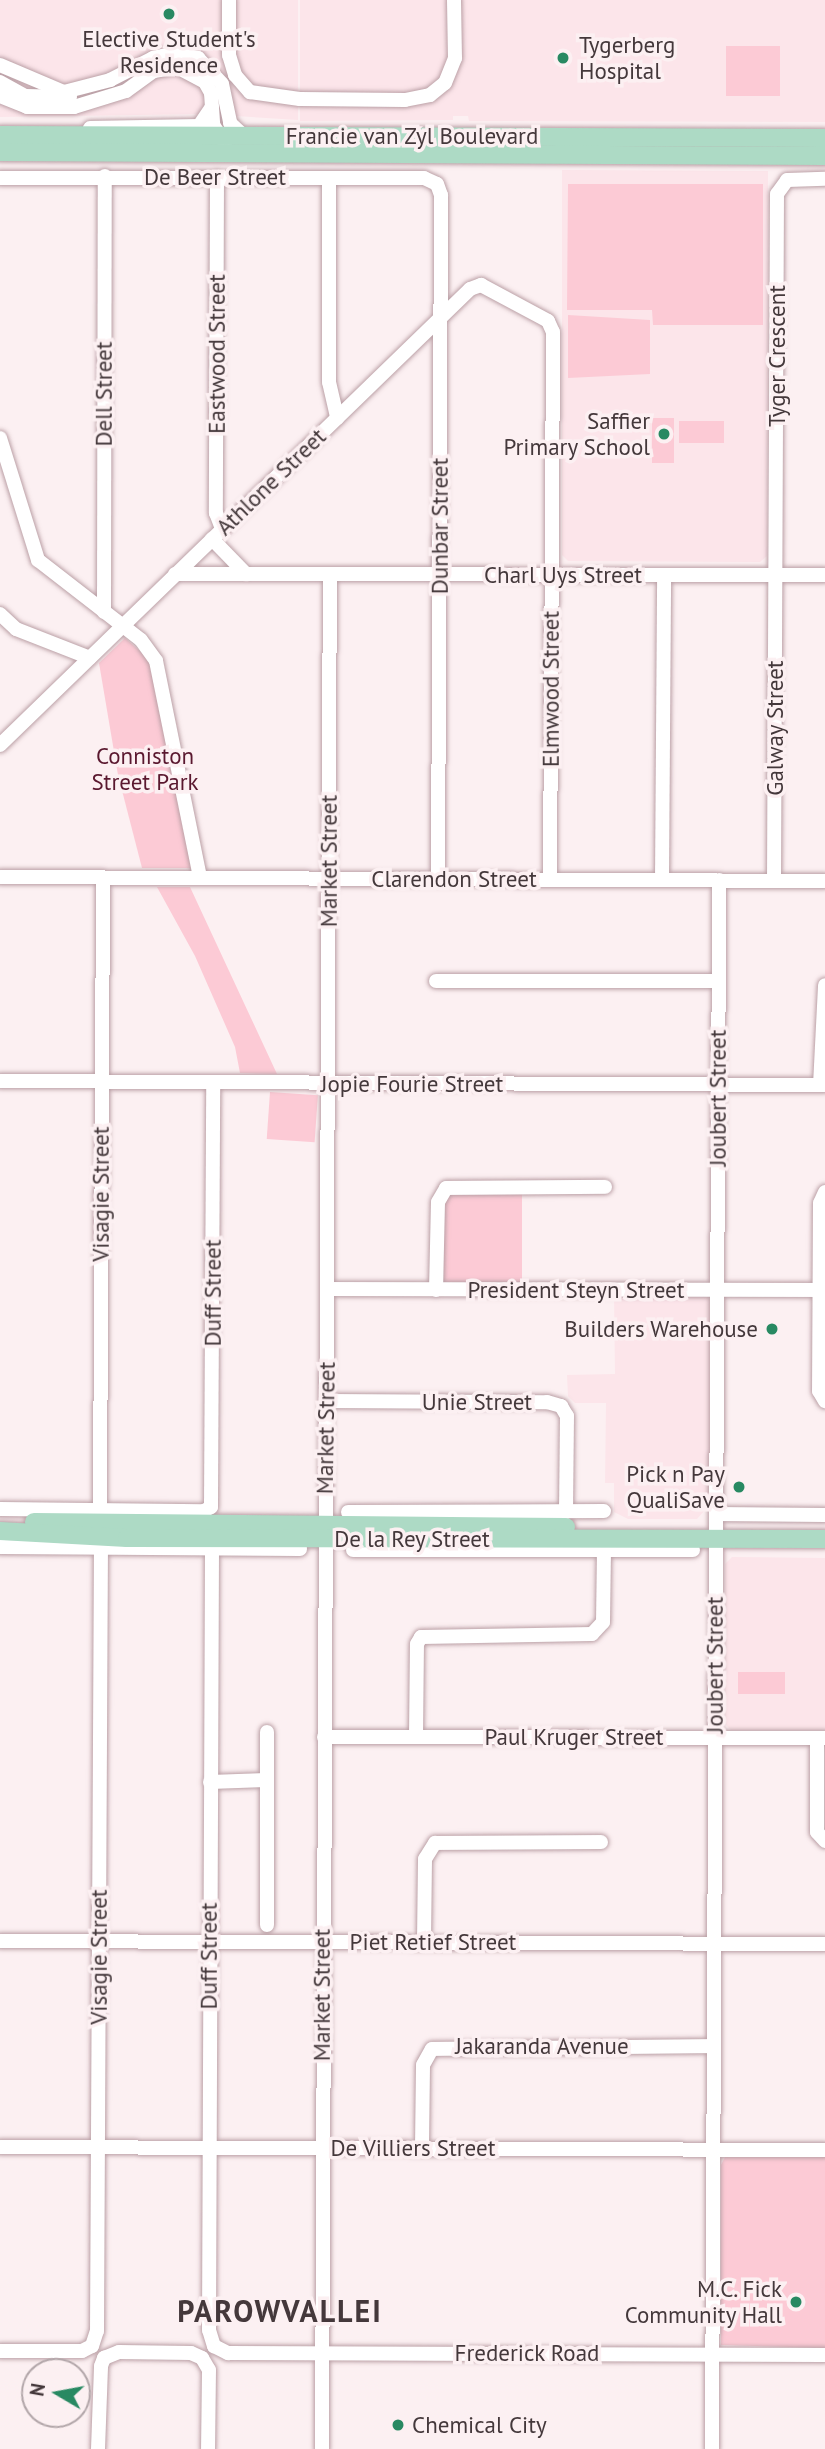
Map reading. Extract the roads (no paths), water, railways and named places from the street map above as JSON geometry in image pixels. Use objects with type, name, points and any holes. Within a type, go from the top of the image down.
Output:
[{"type":"main road","name":"Francie van Zyl Boulevard","points":[[0,135],[218,135],[244,144],[825,156]]},
{"type":"main road","name":"Francie van Zyl Boulevard","points":[[0,152],[199,153],[244,144],[825,138]]},
{"type":"main road","name":"De la Rey Street","points":[[0,1521],[325,1533]]},
{"type":"main road","name":"De la Rey Street","points":[[716,1527],[825,1539]]},
{"type":"main road","name":"De la Rey Street","points":[[0,1531],[127,1538],[716,1527],[825,1529]]},
{"type":"street","points":[[229,0],[229,55],[235,75],[250,92],[263,96],[405,100],[430,95],[445,83],[455,58],[454,0]]},
{"type":"street","points":[[175,53],[199,67],[216,85],[222,122],[218,135],[199,153]]},
{"type":"street","points":[[0,73],[40,92],[64,92],[110,80],[153,58],[175,53],[198,58],[222,84],[230,123],[244,144]]},
{"type":"street","points":[[0,65],[64,92]]},
{"type":"street","points":[[0,82],[25,96],[60,99],[177,67],[195,73],[205,82],[213,105],[218,135]]},
{"type":"street","points":[[0,89],[22,100],[54,104],[87,99],[154,72]]},
{"type":"street","points":[[0,96],[27,107],[74,107],[126,91],[154,72]]},
{"type":"street","points":[[58,134],[93,127],[199,126],[213,105]]},
{"type":"street","name":"De Beer Street","points":[[0,178],[105,176],[429,179]]},
{"type":"street","name":"Dell Street","points":[[104,612],[105,176]]},
{"type":"street","name":"Eastwood Street","points":[[217,177],[217,534]]},
{"type":"street","points":[[329,177],[328,382],[337,418]]},
{"type":"street","name":"Dunbar Street","points":[[429,179],[441,195],[438,879]]},
{"type":"street","name":"Tyger Crescent","points":[[776,575],[778,190],[787,180],[825,179]]},
{"type":"street","name":"Athlone Street","points":[[0,745],[472,287],[481,285],[548,321],[553,331]]},
{"type":"street","name":"Elmwood Street","points":[[550,880],[553,331]]},
{"type":"street","points":[[0,438],[35,555],[44,568],[145,645],[156,661],[200,878]]},
{"type":"street","points":[[217,534],[246,574]]},
{"type":"street","name":"Charl Uys Street","points":[[175,574],[825,575]]},
{"type":"street","name":"Market Street","points":[[322,2449],[321,2148],[330,574]]},
{"type":"street","points":[[662,880],[664,575]]},
{"type":"street","name":"Galway Street","points":[[774,880],[776,575]]},
{"type":"street","points":[[0,614],[16,629],[90,658]]},
{"type":"street","name":"Clarendon Street","points":[[0,877],[825,881]]},
{"type":"street","name":"Visagie Street","points":[[100,1511],[103,878]]},
{"type":"street","name":"Joubert Street","points":[[712,2449],[719,880]]},
{"type":"street","points":[[436,981],[718,981]]},
{"type":"street","points":[[822,1085],[825,985]]},
{"type":"street","name":"Jopie Fourie Street","points":[[0,1081],[822,1085]]},
{"type":"street","name":"Duff Street","points":[[100,1511],[204,1511],[212,1504],[214,1082]]},
{"type":"street","points":[[436,1290],[438,1202],[446,1188],[606,1187]]},
{"type":"street","points":[[825,1192],[820,1203],[822,1290],[819,1391],[825,1401]]},
{"type":"street","name":"President Steyn Street","points":[[327,1289],[822,1290]]},
{"type":"street","name":"Unie Street","points":[[327,1401],[555,1403],[567,1416],[566,1512]]},
{"type":"street","points":[[0,1509],[100,1511]]},
{"type":"street","name":"De la Rey Street","points":[[348,1511],[604,1511]]},
{"type":"street","name":"De la Rey Street","points":[[716,1527],[825,1515]]},
{"type":"street","name":"De la Rey Street","points":[[0,1547],[300,1549]]},
{"type":"street","name":"Visagie Street","points":[[1,2351],[74,2353],[92,2346],[97,2331],[101,1548]]},
{"type":"street","name":"Duff Street","points":[[212,1549],[209,2335],[214,2346],[228,2353]]},
{"type":"street","name":"De la Rey Street","points":[[353,1550],[693,1550]]},
{"type":"street","points":[[416,1737],[417,1644],[421,1637],[592,1634],[603,1622],[604,1550]]},
{"type":"street","points":[[267,1732],[267,1925]]},
{"type":"street","name":"Paul Kruger Street","points":[[324,1737],[821,1738]]},
{"type":"street","points":[[821,1738],[817,1832],[825,1840]]},
{"type":"street","points":[[210,1782],[266,1780]]},
{"type":"street","points":[[424,1941],[425,1859],[435,1843],[601,1842]]},
{"type":"street","name":"Piet Retief Street","points":[[0,1941],[825,1944]]},
{"type":"street","name":"Jakaranda Avenue","points":[[422,2147],[423,2065],[432,2049],[713,2046]]},
{"type":"street","name":"De Villiers Street","points":[[0,2147],[825,2150]]},
{"type":"street","points":[[98,2449],[101,2366],[104,2358],[119,2352],[191,2353],[202,2358],[209,2370],[208,2449]]},
{"type":"street","name":"Frederick Road","points":[[228,2353],[825,2355]]},
{"type":"place","name":"Elective Student's Residence","points":[[169,14]]},
{"type":"place","name":"Tygerberg Hospital","points":[[563,58]]},
{"type":"place","name":"Saffier Primary School","points":[[664,434]]},
{"type":"place","name":"Builders Warehouse","points":[[772,1329]]},
{"type":"place","name":"Pick n Pay QualiSave","points":[[739,1487]]},
{"type":"place","name":"M.C. Fick Community Hall","points":[[796,2302]]},
{"type":"place","name":"Chemical City","points":[[398,2425]]},
{"type":"district","name":"PAROWVALLEI","points":[[280,2311]]},
{"type":"park label","name":"Conniston Street Park","points":[[145,769]]}]
